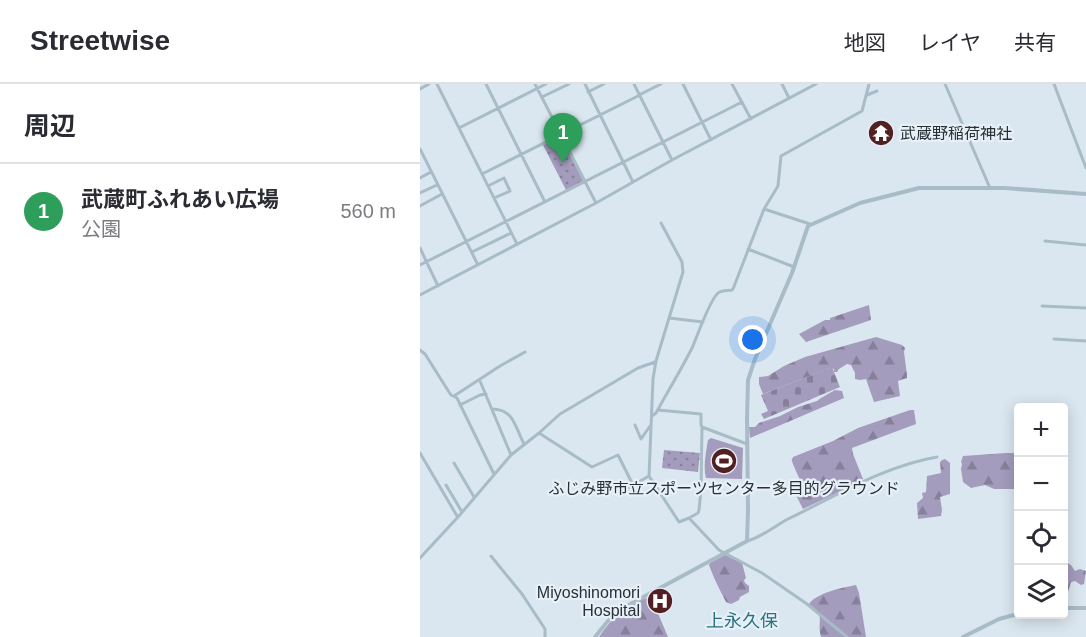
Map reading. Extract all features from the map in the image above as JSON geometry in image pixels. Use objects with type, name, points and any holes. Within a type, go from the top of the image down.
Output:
[{"type":"street","points":[[420,89],[429,84]]},
{"type":"street","points":[[437,84],[517,244]]},
{"type":"street","points":[[486,84],[545,202]]},
{"type":"street","points":[[459,128],[536,86],[546,84]]},
{"type":"street","points":[[542,97],[569,84]]},
{"type":"street","points":[[585,84],[633,182]]},
{"type":"street","points":[[588,92],[604,84]]},
{"type":"street","points":[[634,84],[672,160]]},
{"type":"street","points":[[482,174],[661,84]]},
{"type":"street","points":[[683,84],[711,140]]},
{"type":"street","points":[[732,84],[751,119]]},
{"type":"street","points":[[782,84],[789,98]]},
{"type":"street","points":[[420,294],[596,203],[816,84]]},
{"type":"street","points":[[652,416],[658,410],[682,368],[718,293],[733,289],[764,208],[778,186],[781,156],[862,111],[869,84]]},
{"type":"street","points":[[945,84],[990,188]]},
{"type":"street","points":[[1054,84],[1086,168]]},
{"type":"street","points":[[536,86],[596,203]]},
{"type":"street","points":[[867,95],[877,91]]},
{"type":"street","points":[[420,265],[742,102]]},
{"type":"street","points":[[420,149],[478,265]]},
{"type":"street","points":[[420,178],[432,172]]},
{"type":"street","points":[[488,186],[504,178],[510,191],[494,198]]},
{"type":"street","points":[[421,191],[438,184]]},
{"type":"street","points":[[747,541],[747,390],[750,373],[794,267],[806,228],[810,224],[860,202],[914,189],[990,188],[1086,194]]},
{"type":"street","points":[[420,206],[443,194]]},
{"type":"street","points":[[764,208],[810,224]]},
{"type":"street","points":[[658,410],[701,414],[699,510],[698,513],[678,522],[649,476],[653,379],[656,361],[683,272],[682,262],[661,223]]},
{"type":"street","points":[[472,252],[512,233]]},
{"type":"street","points":[[1045,241],[1086,245]]},
{"type":"street","points":[[420,248],[438,286]]},
{"type":"street","points":[[748,249],[794,267]]},
{"type":"street","points":[[1042,306],[1086,308]]},
{"type":"street","points":[[669,318],[703,322]]},
{"type":"street","points":[[1054,339],[1086,341]]},
{"type":"street","points":[[421,351],[451,395],[457,398],[494,474]]},
{"type":"street","points":[[454,396],[525,352]]},
{"type":"street","points":[[420,558],[511,455],[567,408],[638,368],[656,361]]},
{"type":"street","points":[[480,381],[511,455]]},
{"type":"street","points":[[460,405],[486,394]]},
{"type":"street","points":[[492,409],[500,409],[509,414],[524,444]]},
{"type":"street","points":[[635,425],[641,439],[652,423]]},
{"type":"street","points":[[702,427],[747,444]]},
{"type":"street","points":[[539,433],[592,467],[618,455],[633,485]]},
{"type":"street","points":[[420,453],[458,517]]},
{"type":"street","points":[[595,637],[623,608],[784,521],[883,473],[937,457]]},
{"type":"street","points":[[454,463],[474,497]]},
{"type":"street","points":[[623,491],[649,476]]},
{"type":"street","points":[[446,485],[462,512]]},
{"type":"street","points":[[689,518],[714,546],[762,573],[807,604],[847,637]]},
{"type":"street","points":[[491,556],[518,588],[545,628],[545,637]]},
{"type":"street","points":[[1068,608],[1086,608]]},
{"type":"street","points":[[963,637],[997,620],[1014,615]]},
{"type":"green space","points":[[561,136],[583,181],[566,190],[543,145]]},
{"type":"green space","points":[[869,305],[871,320],[806,342],[799,334],[825,320]]},
{"type":"green space","points":[[876,337],[905,348],[907,378],[898,381],[900,396],[874,402],[866,379],[855,379],[851,365],[847,364],[837,372],[830,368],[763,394],[759,377],[768,376],[805,357]]},
{"type":"green space","points":[[832,367],[840,387],[764,419],[761,414],[768,411],[761,395]]},
{"type":"green space","points":[[835,390],[842,391],[844,398],[750,438],[749,427],[755,427],[759,423],[817,401]]},
{"type":"green space","points":[[914,410],[916,424],[852,448],[863,479],[860,482],[803,509],[797,493],[804,488],[792,463],[793,457],[858,428]]},
{"type":"green space","name":"ふじみ野市⽴スポーツセンター多⽬的グラウンド","points":[[711,438],[743,448],[742,479],[706,478],[706,454],[708,440]]},
{"type":"green space","points":[[664,450],[700,453],[698,472],[662,468]]},
{"type":"green space","points":[[1014,453],[1014,489],[994,489],[985,485],[971,488],[963,482],[961,462],[963,456]]},
{"type":"green space","points":[[945,459],[950,463],[950,494],[940,497],[941,516],[918,519],[917,503],[923,498],[922,493],[926,492],[927,476],[941,473],[940,462]]},
{"type":"green space","points":[[725,555],[742,563],[746,578],[744,580],[749,586],[749,592],[731,604],[726,602],[709,565]]},
{"type":"green space","points":[[1068,563],[1075,571],[1080,569],[1086,571],[1084,584],[1071,582],[1068,592]]},
{"type":"green space","points":[[856,585],[866,637],[821,637],[818,613],[809,604],[818,596]]},
{"type":"green space","points":[[648,598],[652,599],[668,637],[599,637],[626,607]]},
{"type":"place","name":"武蔵野稲荷神社","points":[[881,133]]},
{"type":"place","name":"武蔵町ふれあい広場","points":[[563,163]]},
{"type":"place","name":"ふじみ野市⽴スポーツセンター多⽬的グラウンド","points":[[724,461]]},
{"type":"place","name":"Miyoshinomori Hospital","points":[[660,601]]},
{"type":"district","name":"上永久保","points":[[742,621]]}]
